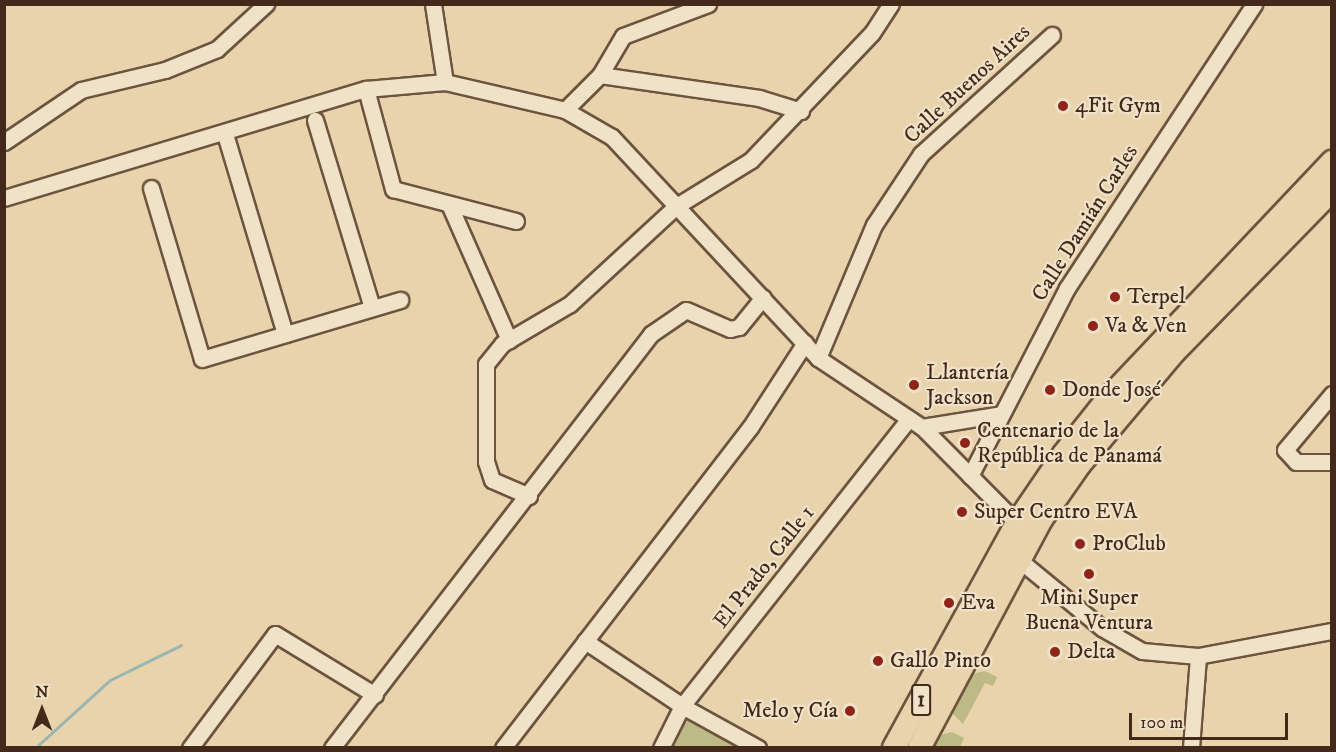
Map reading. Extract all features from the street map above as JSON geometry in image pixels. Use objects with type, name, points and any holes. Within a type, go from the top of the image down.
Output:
[{"type":"highway","name":"1","points":[[894,747],[947,652],[1014,541],[1107,400],[1332,162]]},
{"type":"highway","name":"1","points":[[919,747],[1006,582],[1014,541],[1119,414],[1332,190]]},
{"type":"highway","points":[[1006,582],[1023,530],[1014,541]]},
{"type":"highway","name":"1","points":[[903,747],[945,669],[947,652]]},
{"type":"street","points":[[4,142],[81,90],[165,70],[217,49],[266,4]]},
{"type":"street","points":[[433,4],[445,82]]},
{"type":"street","points":[[564,110],[600,75],[622,36],[708,4]]},
{"type":"street","points":[[529,496],[492,480],[486,462],[486,364],[509,340],[570,303],[675,207],[751,160],[801,111],[891,4]]},
{"type":"street","name":"Calle Damián Carles","points":[[970,476],[1067,288],[1254,4]]},
{"type":"street","name":"Calle Buenos Aires","points":[[818,358],[874,225],[921,154],[1052,35]]},
{"type":"street","points":[[600,75],[759,98],[801,111]]},
{"type":"street","points":[[4,198],[225,134],[366,89],[445,82],[564,110],[612,137],[818,358],[916,423],[970,476],[996,506],[1014,541],[1124,642],[1142,651],[1198,656],[1332,631]]},
{"type":"street","points":[[366,89],[393,189],[516,221]]},
{"type":"street","points":[[315,120],[372,308]]},
{"type":"street","points":[[225,134],[285,334]]},
{"type":"street","points":[[150,188],[202,359],[400,300]]},
{"type":"street","points":[[449,204],[509,340]]},
{"type":"street","points":[[332,747],[529,496],[651,334],[686,310],[730,329],[740,327],[762,297]]},
{"type":"street","points":[[503,747],[751,426],[805,343]]},
{"type":"street","points":[[1332,394],[1285,450],[1296,462],[1332,462]]},
{"type":"street","points":[[916,423],[1001,414]]},
{"type":"street","name":"El Prado, Calle 1","points":[[661,747],[682,706],[916,423]]},
{"type":"street","points":[[996,506],[1014,541]]},
{"type":"street","points":[[190,747],[275,634],[375,695]]},
{"type":"street","points":[[585,641],[682,706],[758,747]]},
{"type":"street","points":[[1191,747],[1198,656]]},
{"type":"shaded area","points":[[985,671],[997,677],[993,686],[985,683],[963,724],[953,714],[954,697],[964,676]]},
{"type":"shaded area","points":[[688,720],[736,747],[668,748]]},
{"type":"shaded area","points":[[952,732],[964,738],[960,747],[927,748],[932,737]]},
{"type":"waterway","points":[[35,748],[110,680],[181,645]]},
{"type":"place","name":"4Fit Gym","points":[[1063,106]]},
{"type":"place","name":"Terpel","points":[[1115,297]]},
{"type":"place","name":"Va & Ven","points":[[1093,326]]},
{"type":"place","name":"Llantería Jackson","points":[[914,385]]},
{"type":"place","name":"Donde José","points":[[1050,390]]},
{"type":"place","name":"Centenario de la República de Panamá","points":[[965,443]]},
{"type":"place","name":"Super Centro EVA","points":[[962,512]]},
{"type":"place","name":"ProClub","points":[[1080,544]]},
{"type":"place","name":"Mini Super Buena Ventura","points":[[1089,574]]},
{"type":"place","name":"Eva","points":[[949,603]]},
{"type":"place","name":"Delta","points":[[1055,652]]},
{"type":"place","name":"Gallo Pinto","points":[[878,661]]},
{"type":"place","name":"Melo y Cía","points":[[850,711]]}]
